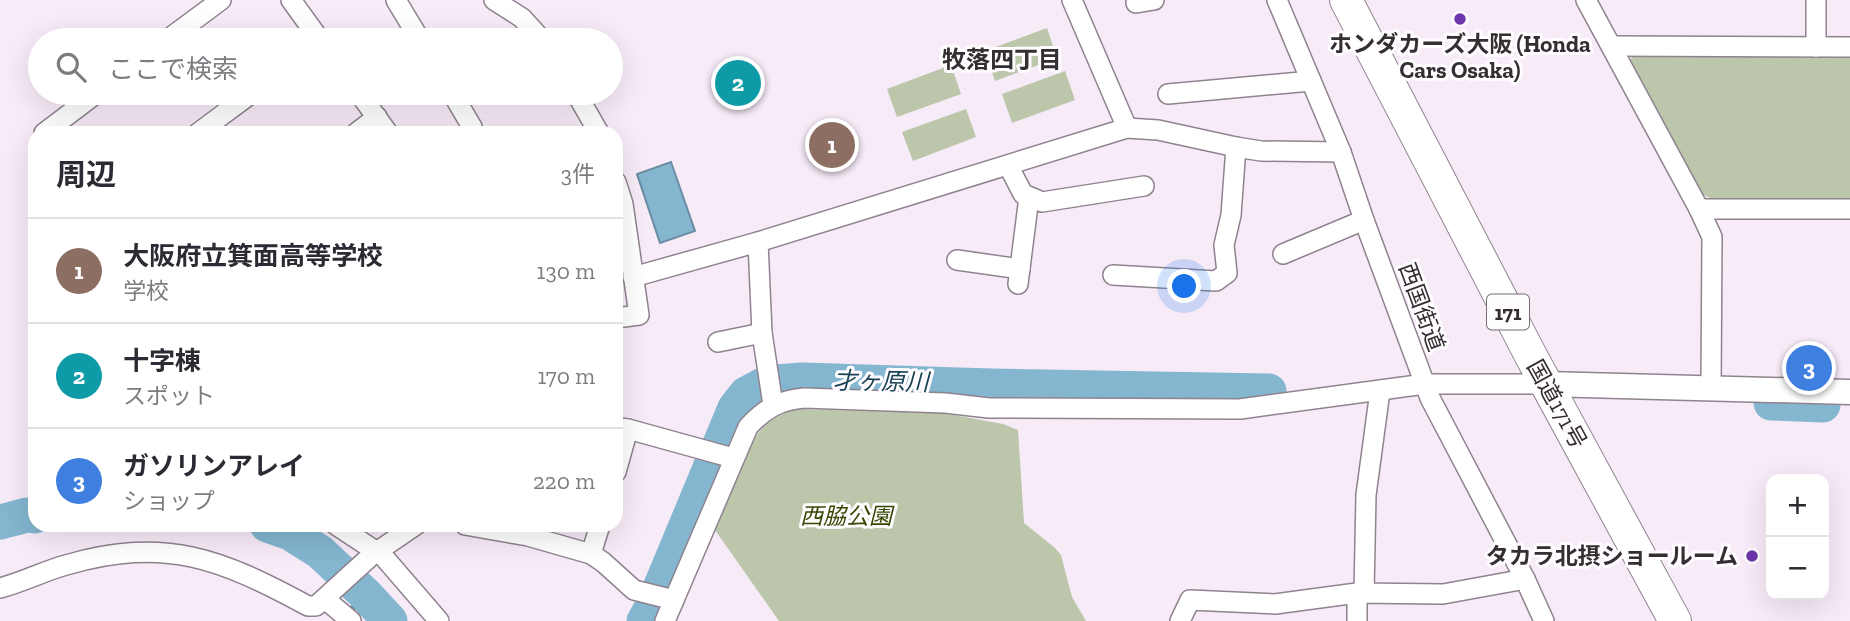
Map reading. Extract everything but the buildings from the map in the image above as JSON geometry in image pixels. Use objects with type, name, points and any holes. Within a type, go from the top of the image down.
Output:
[{"type":"highway","name":"国道171号","points":[[1346,0],[1546,384],[1675,621]]},
{"type":"street","points":[[183,28],[221,0]]},
{"type":"street","points":[[291,0],[311,28]]},
{"type":"street","points":[[396,0],[413,28]]},
{"type":"street","points":[[494,0],[522,18],[531,28]]},
{"type":"street","points":[[1072,0],[1127,128]]},
{"type":"street","name":"西国街道","points":[[1277,0],[1341,152],[1430,398],[1525,579],[1544,621]]},
{"type":"street","points":[[1586,0],[1712,237],[1711,387]]},
{"type":"street","points":[[1816,0],[1816,47]]},
{"type":"street","points":[[1611,46],[1850,47]]},
{"type":"street","points":[[1168,94],[1311,81]]},
{"type":"street","points":[[53,126],[81,105]]},
{"type":"street","points":[[207,126],[236,105]]},
{"type":"street","points":[[368,105],[383,126]]},
{"type":"street","points":[[459,105],[471,126]]},
{"type":"street","points":[[583,105],[595,126]]},
{"type":"street","points":[[365,126],[377,117]]},
{"type":"street","points":[[633,277],[758,242],[1127,128],[1158,130],[1261,151],[1341,152]]},
{"type":"street","points":[[1113,275],[1216,281],[1227,273],[1224,245],[1231,215],[1236,147]]},
{"type":"street","points":[[1008,165],[1023,194],[1042,202],[1144,186]]},
{"type":"street","points":[[957,260],[1019,276],[1029,197]]},
{"type":"street","points":[[623,204],[639,315],[623,317]]},
{"type":"street","points":[[1699,209],[1850,209]]},
{"type":"street","points":[[1283,254],[1364,220]]},
{"type":"street","points":[[758,242],[762,333],[774,405]]},
{"type":"street","points":[[718,342],[762,333]]},
{"type":"street","points":[[665,621],[663,597],[748,427],[758,416],[783,401],[804,398],[945,403],[989,408],[1240,409],[1425,384],[1711,387],[1850,392]]},
{"type":"street","points":[[1357,621],[1366,495],[1380,391]]},
{"type":"street","points":[[623,428],[733,458]]},
{"type":"street","points":[[346,532],[374,554],[383,556],[439,621]]},
{"type":"street","points":[[0,588],[63,565],[96,557],[128,552],[166,552],[190,555],[219,564],[260,580],[308,606],[316,606],[374,554],[406,532]]},
{"type":"street","points":[[505,532],[591,554],[634,590],[663,597]]},
{"type":"street","points":[[591,554],[598,532]]},
{"type":"street","points":[[1180,621],[1190,600],[1275,604],[1360,593],[1443,594],[1525,579]]},
{"type":"street","points":[[325,599],[349,618]]},
{"type":"green space","points":[[1047,28],[1057,58],[995,81],[985,51]]},
{"type":"green space","points":[[1635,55],[1850,58],[1850,201],[1712,199],[1693,190],[1628,61]]},
{"type":"green space","points":[[951,65],[961,94],[897,117],[887,89]]},
{"type":"green space","points":[[1065,71],[1075,100],[1012,123],[1002,94]]},
{"type":"green space","points":[[966,109],[976,137],[913,161],[902,132]]},
{"type":"green space","name":"西脇公園","points":[[796,409],[943,413],[1003,424],[1018,430],[1024,523],[1061,555],[1072,597],[1086,621],[779,621],[715,530],[754,438],[769,422]]},
{"type":"water","points":[[671,162],[695,231],[660,243],[637,174]]},
{"type":"waterway","name":"才ヶ原川","points":[[644,621],[735,408],[746,394],[761,386],[802,380],[1269,391]]},
{"type":"waterway","name":"才ヶ原川","points":[[1771,403],[1823,405]]},
{"type":"waterway","points":[[0,522],[28,515]]},
{"type":"waterway","points":[[287,532],[320,552],[390,621]]},
{"type":"waterway","points":[[348,614],[365,594]]},
{"type":"place","name":"ホンダカーズ大阪 (Honda Cars Osaka)","points":[[1460,19]]},
{"type":"place","name":"十字棟","points":[[738,83]]},
{"type":"place","name":"大阪府立箕面高等学校","points":[[832,145]]},
{"type":"place","name":"ガソリンアレイ","points":[[1809,368]]},
{"type":"place","name":"タカラ北摂ショールーム","points":[[1752,556]]},
{"type":"district","name":"牧落四丁目","points":[[1002,59]]}]
